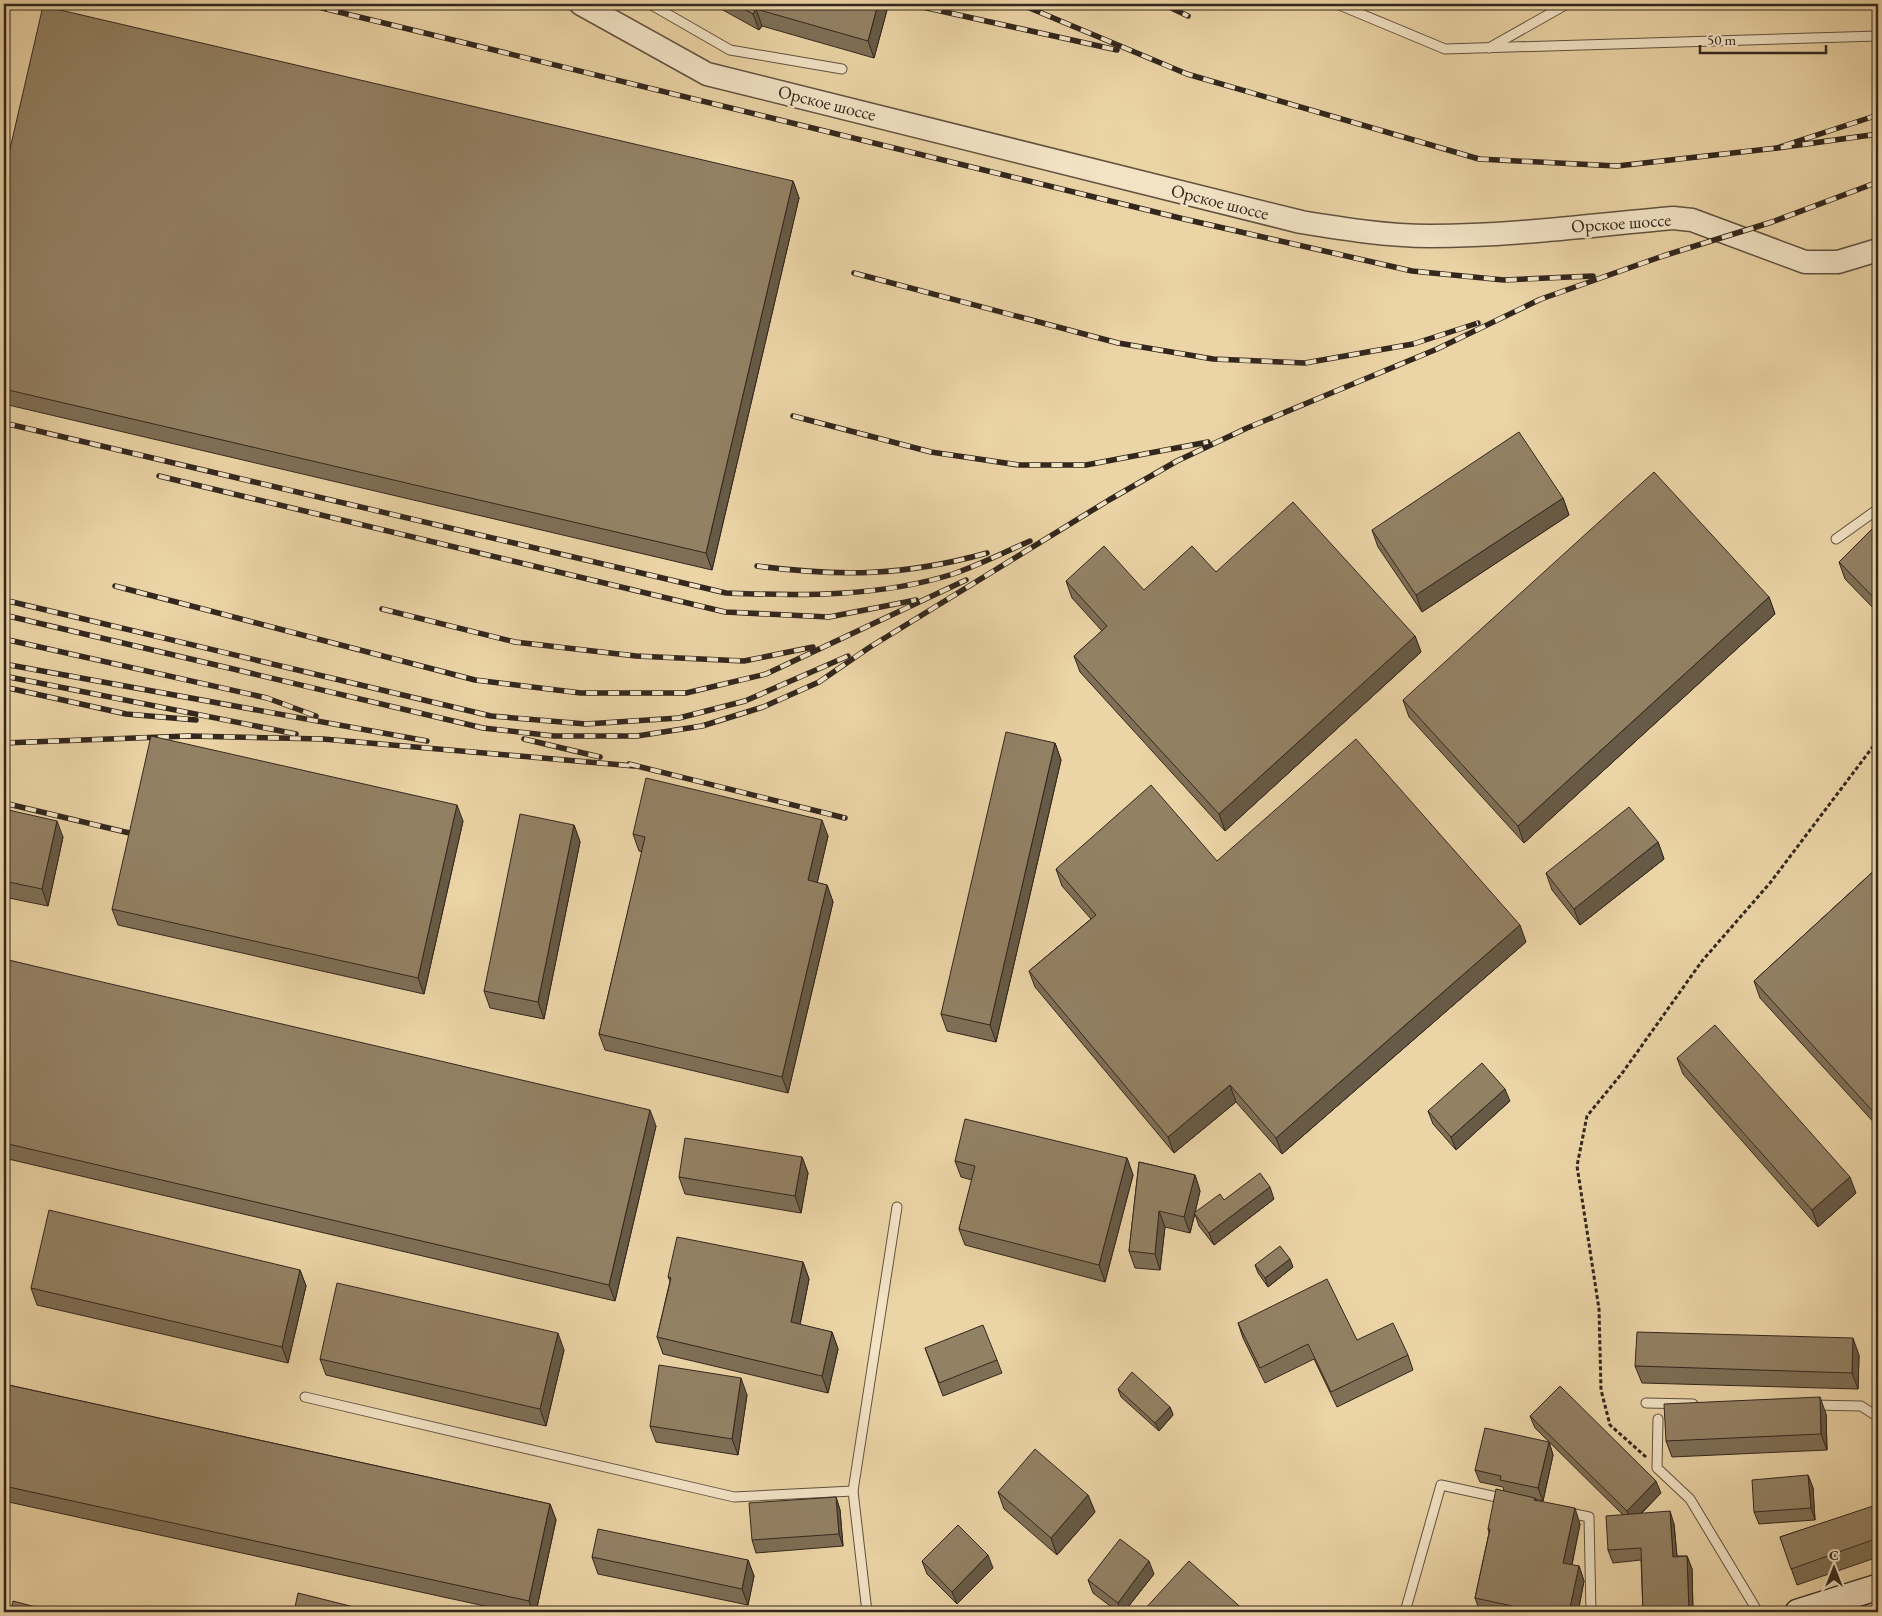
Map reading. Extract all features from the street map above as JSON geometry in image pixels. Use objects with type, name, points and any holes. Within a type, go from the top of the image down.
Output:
[{"type":"main road","points":[[1798,1612],[1878,1587]]},
{"type":"street","name":"Орское шоссе","points":[[581,4],[707,74],[1301,222],[1364,232],[1429,236],[1490,234],[1673,218],[1692,220],[1805,262],[1838,262],[1878,250]]},
{"type":"lane","points":[[650,4],[730,50],[842,69]]},
{"type":"lane","points":[[1337,4],[1445,49],[1878,36]]},
{"type":"lane","points":[[1486,49],[1567,4]]},
{"type":"lane","points":[[1836,539],[1878,509]]},
{"type":"lane","points":[[867,1612],[853,1491],[897,1207]]},
{"type":"lane","points":[[305,1397],[734,1497],[853,1491]]},
{"type":"lane","points":[[1646,1403],[1705,1404]]},
{"type":"lane","points":[[1803,1405],[1861,1406],[1878,1417]]},
{"type":"lane","points":[[1658,1419],[1657,1468],[1690,1499],[1758,1612]]},
{"type":"lane","points":[[1405,1612],[1441,1485],[1515,1501]]},
{"type":"lane","points":[[1552,1509],[1589,1517],[1591,1612]]},
{"type":"path","points":[[1657,1468],[1610,1425],[1601,1390],[1599,1309],[1577,1166],[1587,1116],[1623,1072],[1702,961],[1770,883],[1878,740]]},
{"type":"building","points":[[735,4],[878,4],[868,41],[756,9],[753,14]]},
{"type":"building","points":[[43,6],[793,181],[706,553],[4,389],[4,175]]},
{"type":"building","points":[[1519,432],[1563,498],[1416,595],[1372,530]]},
{"type":"building","points":[[1654,472],[1769,597],[1518,826],[1403,700]]},
{"type":"building","points":[[1293,502],[1415,636],[1219,814],[1074,656],[1107,626],[1066,581],[1104,546],[1144,590],[1192,546],[1216,572]]},
{"type":"building","points":[[1878,523],[1878,602],[1839,562]]},
{"type":"building","points":[[1006,732],[1055,743],[990,1025],[941,1014]]},
{"type":"building","points":[[151,736],[457,805],[418,978],[112,909]]},
{"type":"building","points":[[1356,739],[1520,925],[1276,1138],[1230,1085],[1168,1137],[1029,971],[1096,915],[1056,869],[1151,785],[1217,861]]},
{"type":"building","points":[[646,778],[822,820],[808,880],[827,885],[782,1077],[599,1034],[645,837],[633,834]]},
{"type":"building","points":[[1629,807],[1658,842],[1574,909],[1546,873]]},
{"type":"building","points":[[4,809],[57,821],[42,889],[4,881]]},
{"type":"building","points":[[520,814],[574,825],[538,1002],[484,991]]},
{"type":"building","points":[[1878,867],[1878,1117],[1754,981]]},
{"type":"building","points":[[4,959],[650,1110],[609,1285],[4,1143]]},
{"type":"building","points":[[1715,1025],[1850,1177],[1812,1210],[1677,1058]]},
{"type":"building","points":[[1482,1063],[1505,1089],[1451,1137],[1428,1111]]},
{"type":"building","points":[[965,1119],[1127,1158],[1099,1265],[959,1229],[975,1166],[955,1161]]},
{"type":"building","points":[[685,1138],[802,1157],[795,1196],[679,1177]]},
{"type":"building","points":[[1139,1162],[1195,1175],[1184,1217],[1159,1211],[1155,1254],[1129,1251]]},
{"type":"building","points":[[1260,1173],[1270,1187],[1209,1233],[1194,1213],[1220,1194],[1224,1200]]},
{"type":"building","points":[[49,1210],[300,1270],[282,1347],[31,1288]]},
{"type":"building","points":[[677,1237],[803,1262],[791,1322],[832,1332],[822,1376],[657,1337],[671,1278],[668,1277]]},
{"type":"building","points":[[1280,1246],[1290,1259],[1265,1278],[1255,1265]]},
{"type":"building","points":[[1327,1279],[1357,1340],[1393,1323],[1408,1355],[1331,1392],[1308,1344],[1260,1368],[1238,1323]]},
{"type":"building","points":[[337,1283],[558,1333],[540,1409],[320,1359]]},
{"type":"building","points":[[983,1325],[997,1360],[939,1383],[925,1348]]},
{"type":"building","points":[[1637,1332],[1853,1338],[1852,1373],[1635,1366]]},
{"type":"building","points":[[659,1365],[741,1378],[732,1439],[650,1426]]},
{"type":"building","points":[[1132,1372],[1170,1407],[1155,1423],[1118,1389]]},
{"type":"building","points":[[4,1384],[550,1504],[529,1601],[4,1486]]},
{"type":"building","points":[[1560,1386],[1656,1481],[1627,1511],[1530,1416]]},
{"type":"building","points":[[1820,1397],[1821,1434],[1666,1441],[1664,1404]]},
{"type":"building","points":[[1485,1428],[1549,1442],[1538,1488],[1500,1480],[1501,1476],[1475,1470]]},
{"type":"building","points":[[1035,1449],[1088,1495],[1051,1538],[998,1492]]},
{"type":"building","points":[[1808,1475],[1811,1508],[1754,1512],[1752,1480]]},
{"type":"building","points":[[1496,1489],[1535,1498],[1534,1500],[1575,1508],[1563,1563],[1579,1566],[1569,1612],[1540,1612],[1475,1598],[1490,1529],[1488,1529]]},
{"type":"building","points":[[836,1497],[839,1534],[752,1540],[749,1503]]},
{"type":"building","points":[[1878,1505],[1878,1538],[1791,1569],[1780,1537]]},
{"type":"building","points":[[1670,1511],[1673,1557],[1687,1556],[1689,1612],[1643,1612],[1641,1548],[1608,1550],[1606,1516]]},
{"type":"building","points":[[958,1525],[988,1555],[952,1592],[922,1561]]},
{"type":"building","points":[[598,1529],[748,1560],[742,1589],[592,1557]]},
{"type":"building","points":[[1120,1539],[1149,1561],[1118,1603],[1088,1580]]},
{"type":"building","points":[[1189,1561],[1246,1612],[1142,1612]]},
{"type":"building","points":[[298,1593],[358,1608],[357,1612],[294,1612]]},
{"type":"building","points":[[13,1601],[55,1612],[4,1612],[4,1609],[11,1611]]},
{"type":"railway","points":[[306,4],[1184,219],[1412,271],[1504,280],[1593,276]]},
{"type":"railway","points":[[909,4],[1117,50]]},
{"type":"railway","points":[[1020,4],[1187,74],[1479,159],[1617,166],[1777,148]]},
{"type":"railway","points":[[1163,4],[1188,16]]},
{"type":"railway","points":[[1878,115],[1777,148],[1878,134]]},
{"type":"railway","points":[[4,615],[483,728],[554,736],[637,736],[702,726],[763,707],[819,682],[870,647],[1109,500],[1177,461],[1247,428],[1437,349],[1541,299],[1663,256],[1772,222],[1878,182]]},
{"type":"railway","points":[[854,273],[1118,343],[1213,359],[1305,363],[1413,344],[1478,323]]},
{"type":"railway","points":[[793,416],[931,452],[1019,465],[1086,465],[1208,442]]},
{"type":"railway","points":[[4,423],[726,593],[783,595],[841,593],[897,587],[953,574],[1030,541]]},
{"type":"railway","points":[[159,476],[725,612],[829,617],[916,600]]},
{"type":"railway","points":[[757,566],[817,572],[873,572],[928,566],[987,553]]},
{"type":"railway","points":[[115,586],[475,680],[581,693],[686,693],[766,674],[966,580]]},
{"type":"railway","points":[[4,600],[491,716],[586,724],[679,718],[745,701],[848,656]]},
{"type":"railway","points":[[382,609],[515,642],[636,656],[744,661],[813,647]]},
{"type":"railway","points":[[4,639],[267,698],[316,716]]},
{"type":"railway","points":[[4,664],[427,741]]},
{"type":"railway","points":[[4,676],[296,734]]},
{"type":"railway","points":[[4,687],[126,714],[196,720]]},
{"type":"railway","points":[[4,743],[188,736],[323,739],[634,766]]},
{"type":"railway","points":[[524,739],[600,757]]},
{"type":"railway","points":[[629,764],[845,818]]},
{"type":"railway","points":[[4,803],[142,836]]}]
